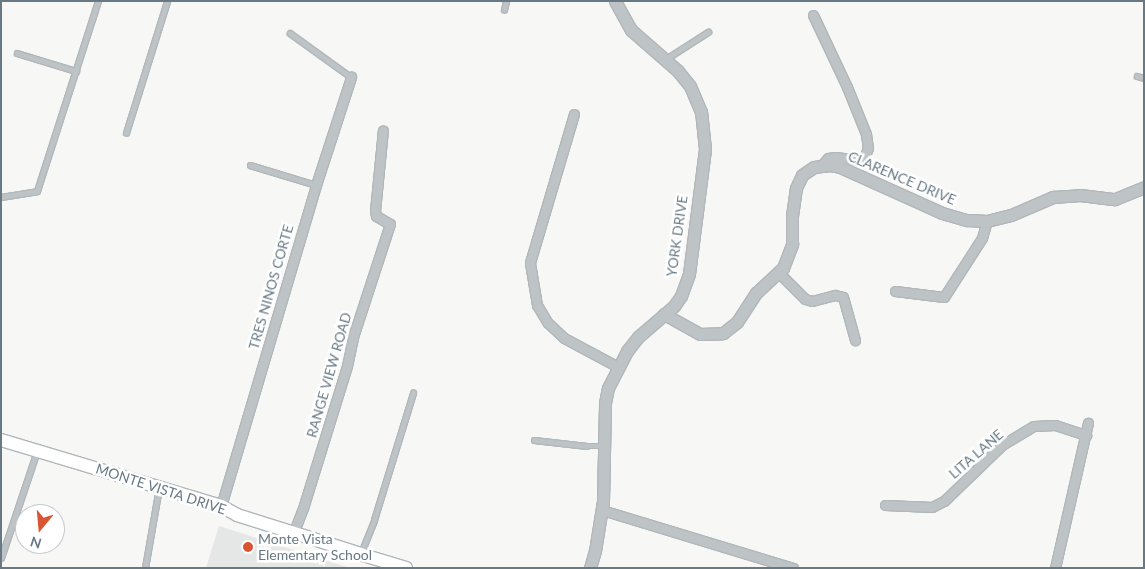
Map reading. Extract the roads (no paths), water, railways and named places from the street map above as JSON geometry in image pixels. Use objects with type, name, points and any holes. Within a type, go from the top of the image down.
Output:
[{"type":"main road","name":"MONTE VISTA DRIVE","points":[[1,440],[221,506],[237,515],[293,534],[406,568]]},
{"type":"street","name":"YORK DRIVE","points":[[590,568],[594,562],[602,510],[605,403],[608,388],[618,367],[638,337],[681,296],[689,274],[705,149],[701,112],[690,86],[678,71],[631,30],[615,1]]},
{"type":"street","points":[[664,314],[700,334],[723,333],[737,322],[756,293],[783,268],[790,254],[796,188],[802,175],[814,167],[821,166],[828,158],[860,160],[864,158],[868,148],[866,134],[847,87],[813,15]]},
{"type":"street","name":"TRES NINOS CORTE","points":[[221,506],[316,185],[351,77]]},
{"type":"street","points":[[574,114],[530,263],[537,305],[548,323],[564,338],[618,367]]},
{"type":"street","name":"RANGE VIEW ROAD","points":[[293,534],[304,505],[347,366],[353,337],[390,224],[376,216],[375,210],[383,130]]},
{"type":"street","name":"CLARENCE DRIVE","points":[[821,166],[830,164],[840,167],[942,213],[967,220],[987,221],[1011,215],[1053,197],[1080,195],[1115,199],[1144,187]]},
{"type":"street","points":[[895,291],[944,297],[982,238],[987,221]]},
{"type":"street","points":[[778,272],[805,299],[812,301],[835,295],[843,297],[855,340]]},
{"type":"street","points":[[1055,568],[1088,423]]},
{"type":"street","name":"LITA LANE","points":[[885,505],[932,507],[944,501],[1002,445],[1034,426],[1055,424],[1086,435]]},
{"type":"street","points":[[602,510],[793,568]]},
{"type":"lane","points":[[1,196],[37,191],[98,1]]},
{"type":"lane","points":[[126,134],[167,1]]},
{"type":"lane","points":[[504,10],[506,1]]},
{"type":"lane","points":[[665,60],[676,51],[708,32]]},
{"type":"lane","points":[[290,33],[351,77]]},
{"type":"lane","points":[[17,53],[76,71]]},
{"type":"lane","points":[[1137,76],[1144,78]]},
{"type":"lane","points":[[250,165],[316,185]]},
{"type":"lane","points":[[362,554],[413,393]]},
{"type":"lane","points":[[534,440],[604,446]]},
{"type":"lane","points":[[1,558],[37,450]]},
{"type":"lane","points":[[145,568],[159,487]]},
{"type":"place","name":"Monte Vista Elementary School","points":[[248,547]]}]
